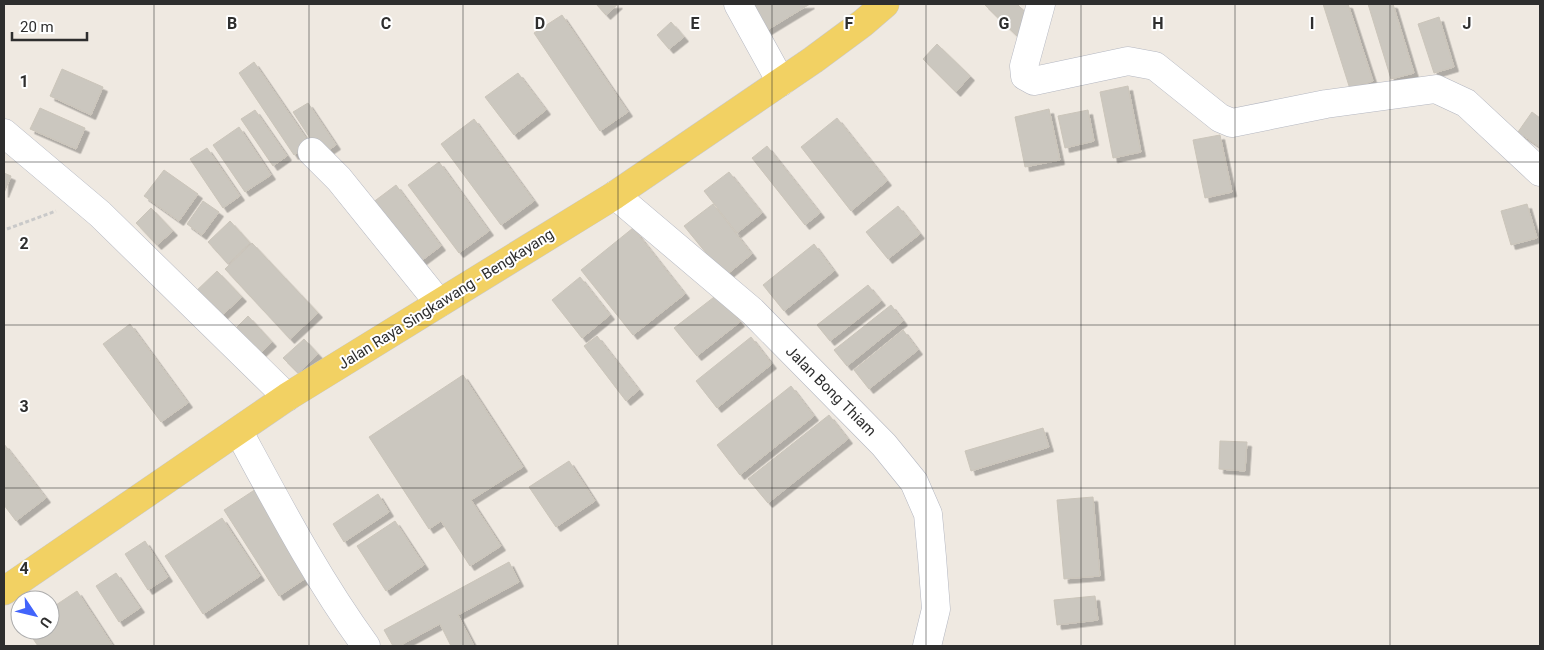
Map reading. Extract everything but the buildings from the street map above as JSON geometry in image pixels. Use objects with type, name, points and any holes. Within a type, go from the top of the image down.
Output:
[{"type":"main road","name":"Jalan Raya Singkawang - Bengkayang","points":[[4,591],[239,432],[287,397],[615,194],[781,82],[863,23],[885,4]]},
{"type":"street","points":[[738,4],[781,82]]},
{"type":"street","points":[[1041,4],[1024,66],[1025,76],[1034,81],[1128,61],[1155,66],[1220,118],[1232,123],[1326,104],[1436,90],[1466,103],[1540,172]]},
{"type":"street","points":[[4,133],[84,201],[287,397]]},
{"type":"street","points":[[312,152],[339,179],[439,303]]},
{"type":"street","name":"Jalan Bong Thiam","points":[[615,194],[752,310],[884,445],[914,482],[928,514],[932,558],[936,609],[927,646]]},
{"type":"street","points":[[239,432],[282,512],[348,622],[366,646]]},
{"type":"path","points":[[7,229],[84,201]]}]
